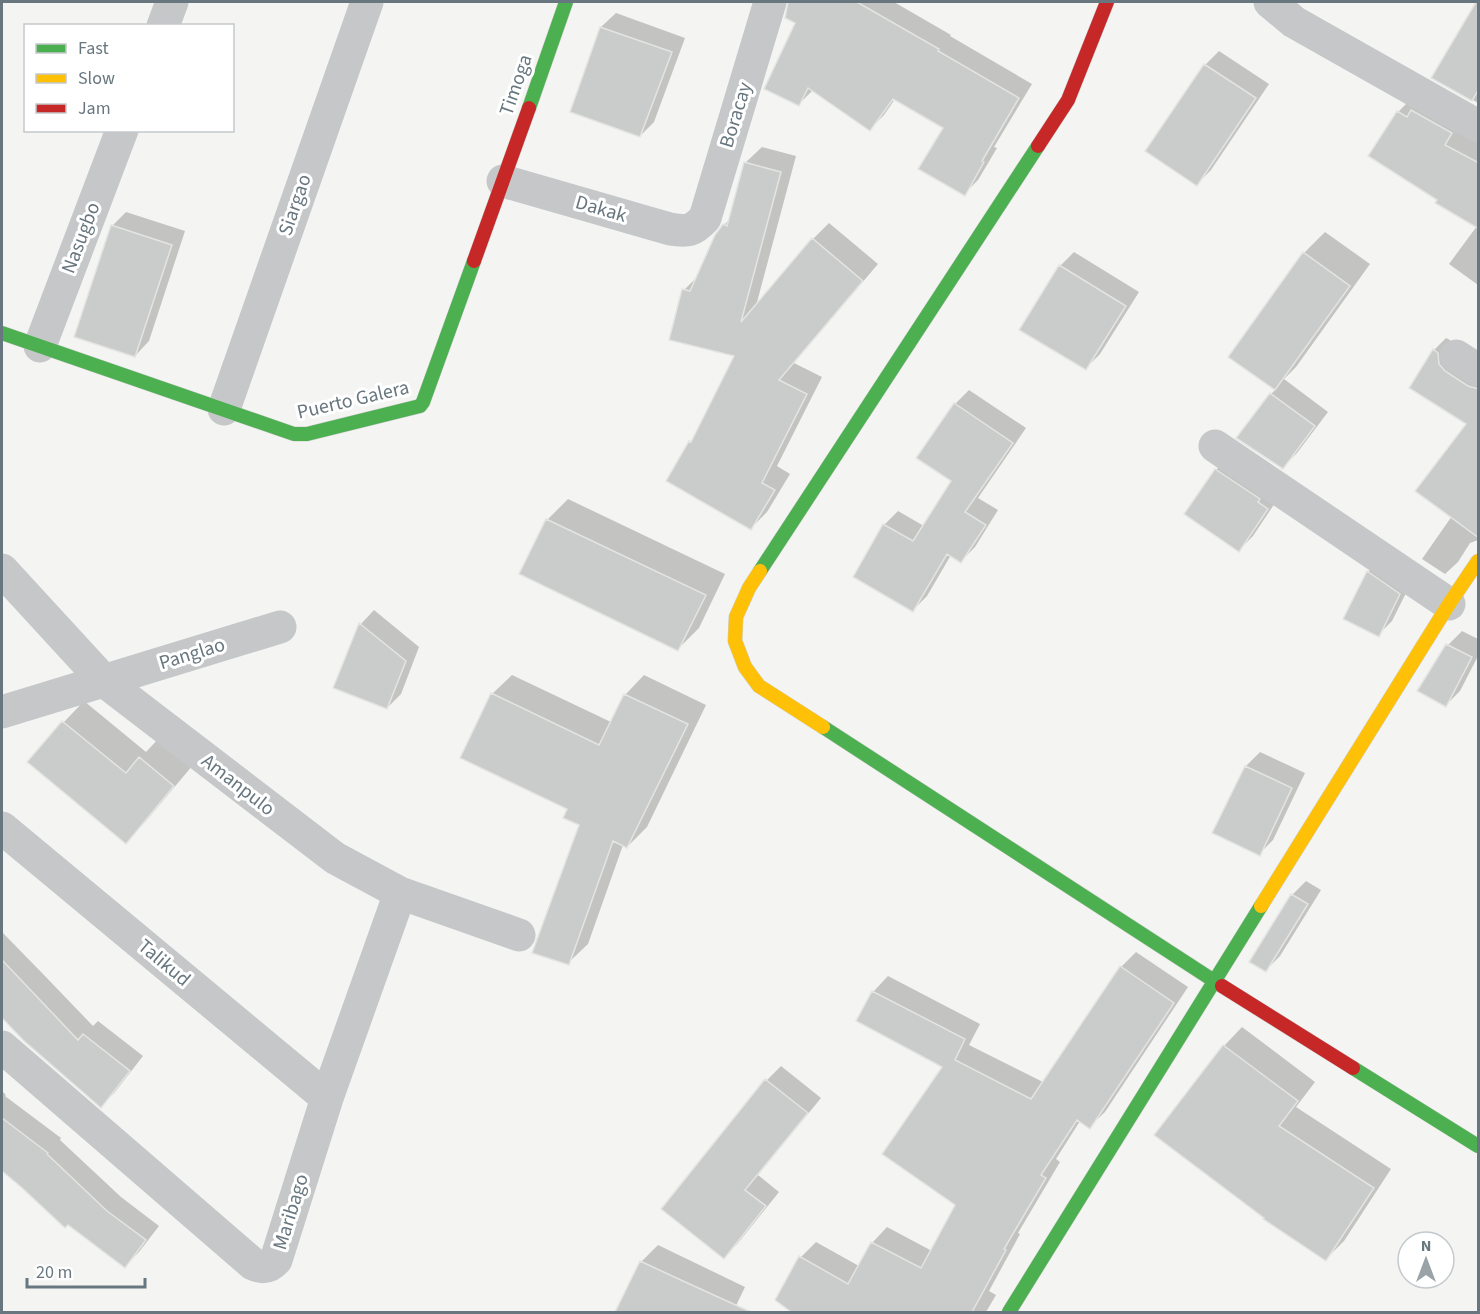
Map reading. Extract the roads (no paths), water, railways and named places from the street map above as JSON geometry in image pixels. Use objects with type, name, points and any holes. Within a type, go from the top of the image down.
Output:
[{"type":"street","points":[[163,24],[172,2]]},
{"type":"street","name":"Siargao","points":[[224,410],[367,2]]},
{"type":"street","name":"Timoga","points":[[503,181],[566,2]]},
{"type":"street","name":"Boracay","points":[[698,226],[705,218],[770,2]]},
{"type":"street","points":[[1107,2],[1068,100],[748,588],[736,617],[735,641],[745,667],[759,686],[1215,982],[1479,1146]]},
{"type":"street","points":[[1270,2],[1294,22],[1479,126]]},
{"type":"street","name":"Nasugbo","points":[[40,346],[121,132]]},
{"type":"street","name":"Puerto Galera","points":[[2,333],[294,434],[420,406],[503,181]]},
{"type":"street","name":"Dakak","points":[[503,181],[670,230],[691,230],[698,226]]},
{"type":"street","points":[[1215,446],[1449,604]]},
{"type":"street","points":[[1009,1312],[1449,604],[1479,561]]},
{"type":"street","name":"Amanpulo","points":[[2,570],[104,681],[334,858],[400,893],[519,935]]},
{"type":"street","name":"Panglao","points":[[104,681],[280,627]]},
{"type":"street","points":[[2,712],[104,681]]},
{"type":"street","name":"Talikud","points":[[2,828],[327,1098]]},
{"type":"street","name":"Maribago","points":[[2,1047],[252,1264],[259,1267],[272,1264],[276,1260],[327,1098],[400,893]]}]
